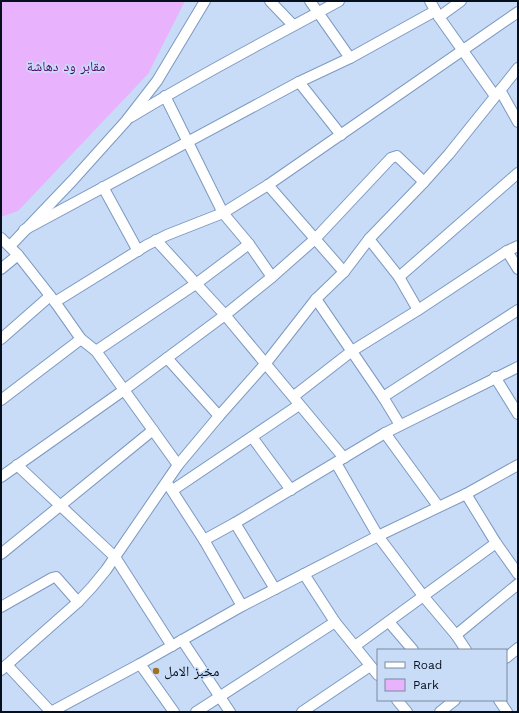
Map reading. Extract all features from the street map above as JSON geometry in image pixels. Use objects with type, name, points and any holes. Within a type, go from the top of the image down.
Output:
[{"type":"street","points":[[10,246],[73,180],[126,120],[157,81],[205,1]]},
{"type":"street","points":[[270,1],[293,25]]},
{"type":"street","points":[[310,1],[350,58]]},
{"type":"street","points":[[126,120],[165,96],[339,1]]},
{"type":"street","points":[[430,1],[463,52],[498,93],[514,105],[518,122]]},
{"type":"street","points":[[24,230],[299,82],[350,58],[461,1]]},
{"type":"street","points":[[1,339],[53,299],[156,240],[223,213],[268,185],[463,52],[518,12]]},
{"type":"street","points":[[518,68],[449,154],[369,239],[344,272],[316,299],[266,363],[178,465],[170,487],[92,587],[78,602],[4,668],[51,712],[140,664],[242,606],[378,536],[438,506],[466,494],[518,465]]},
{"type":"street","points":[[299,82],[341,135]]},
{"type":"street","points":[[165,96],[223,213],[249,244],[272,277]]},
{"type":"street","points":[[1,477],[124,390],[225,315],[272,277],[314,239],[391,158],[397,156],[424,182]]},
{"type":"street","points":[[399,277],[518,173]]},
{"type":"street","points":[[268,185],[344,272]]},
{"type":"street","points":[[103,187],[138,251]]},
{"type":"street","points":[[1,238],[18,255],[53,299],[81,339],[96,351],[178,465]]},
{"type":"street","points":[[369,239],[399,277],[418,310]]},
{"type":"street","points":[[156,240],[197,283],[294,396],[340,460],[378,536],[465,649]]},
{"type":"street","points":[[96,351],[197,283],[249,244]]},
{"type":"street","points":[[294,396],[352,351],[418,310],[507,251],[518,246]]},
{"type":"street","points":[[507,251],[518,269]]},
{"type":"street","points":[[1,269],[18,255]]},
{"type":"street","points":[[316,299],[383,397],[400,425]]},
{"type":"street","points":[[383,397],[518,310]]},
{"type":"street","points":[[1,400],[81,339]]},
{"type":"street","points":[[167,358],[219,416]]},
{"type":"street","points":[[204,540],[291,490],[385,433],[518,367]]},
{"type":"street","points":[[495,378],[518,414]]},
{"type":"street","points":[[170,487],[300,406]]},
{"type":"street","points":[[1,554],[153,430]]},
{"type":"street","points":[[385,433],[438,506]]},
{"type":"street","points":[[252,437],[291,490]]},
{"type":"street","points":[[17,465],[115,557],[172,646]]},
{"type":"street","points":[[170,487],[204,540],[242,606]]},
{"type":"street","points":[[466,494],[496,543],[516,568]]},
{"type":"street","points":[[235,523],[275,589]]},
{"type":"street","points":[[354,646],[424,597],[496,543]]},
{"type":"street","points":[[304,574],[336,622],[377,674]]},
{"type":"street","points":[[1,607],[56,577],[78,602]]},
{"type":"street","points":[[456,635],[518,584]]},
{"type":"street","points":[[196,712],[336,622]]},
{"type":"street","points":[[389,622],[412,649]]},
{"type":"street","points":[[182,640],[230,712]]},
{"type":"street","points":[[507,657],[518,648]]},
{"type":"street","points":[[140,664],[174,712]]},
{"type":"street","points":[[303,712],[370,666]]},
{"type":"street","points":[[399,701],[407,712]]},
{"type":"street","points":[[440,712],[454,701]]},
{"type":"street","points":[[500,701],[507,712]]},
{"type":"green space","name":"مقابر ود دهاشة","points":[[1,1],[185,1],[148,74],[18,211],[1,217]]},
{"type":"place","name":"مخبز الامل","points":[[156,671]]}]
